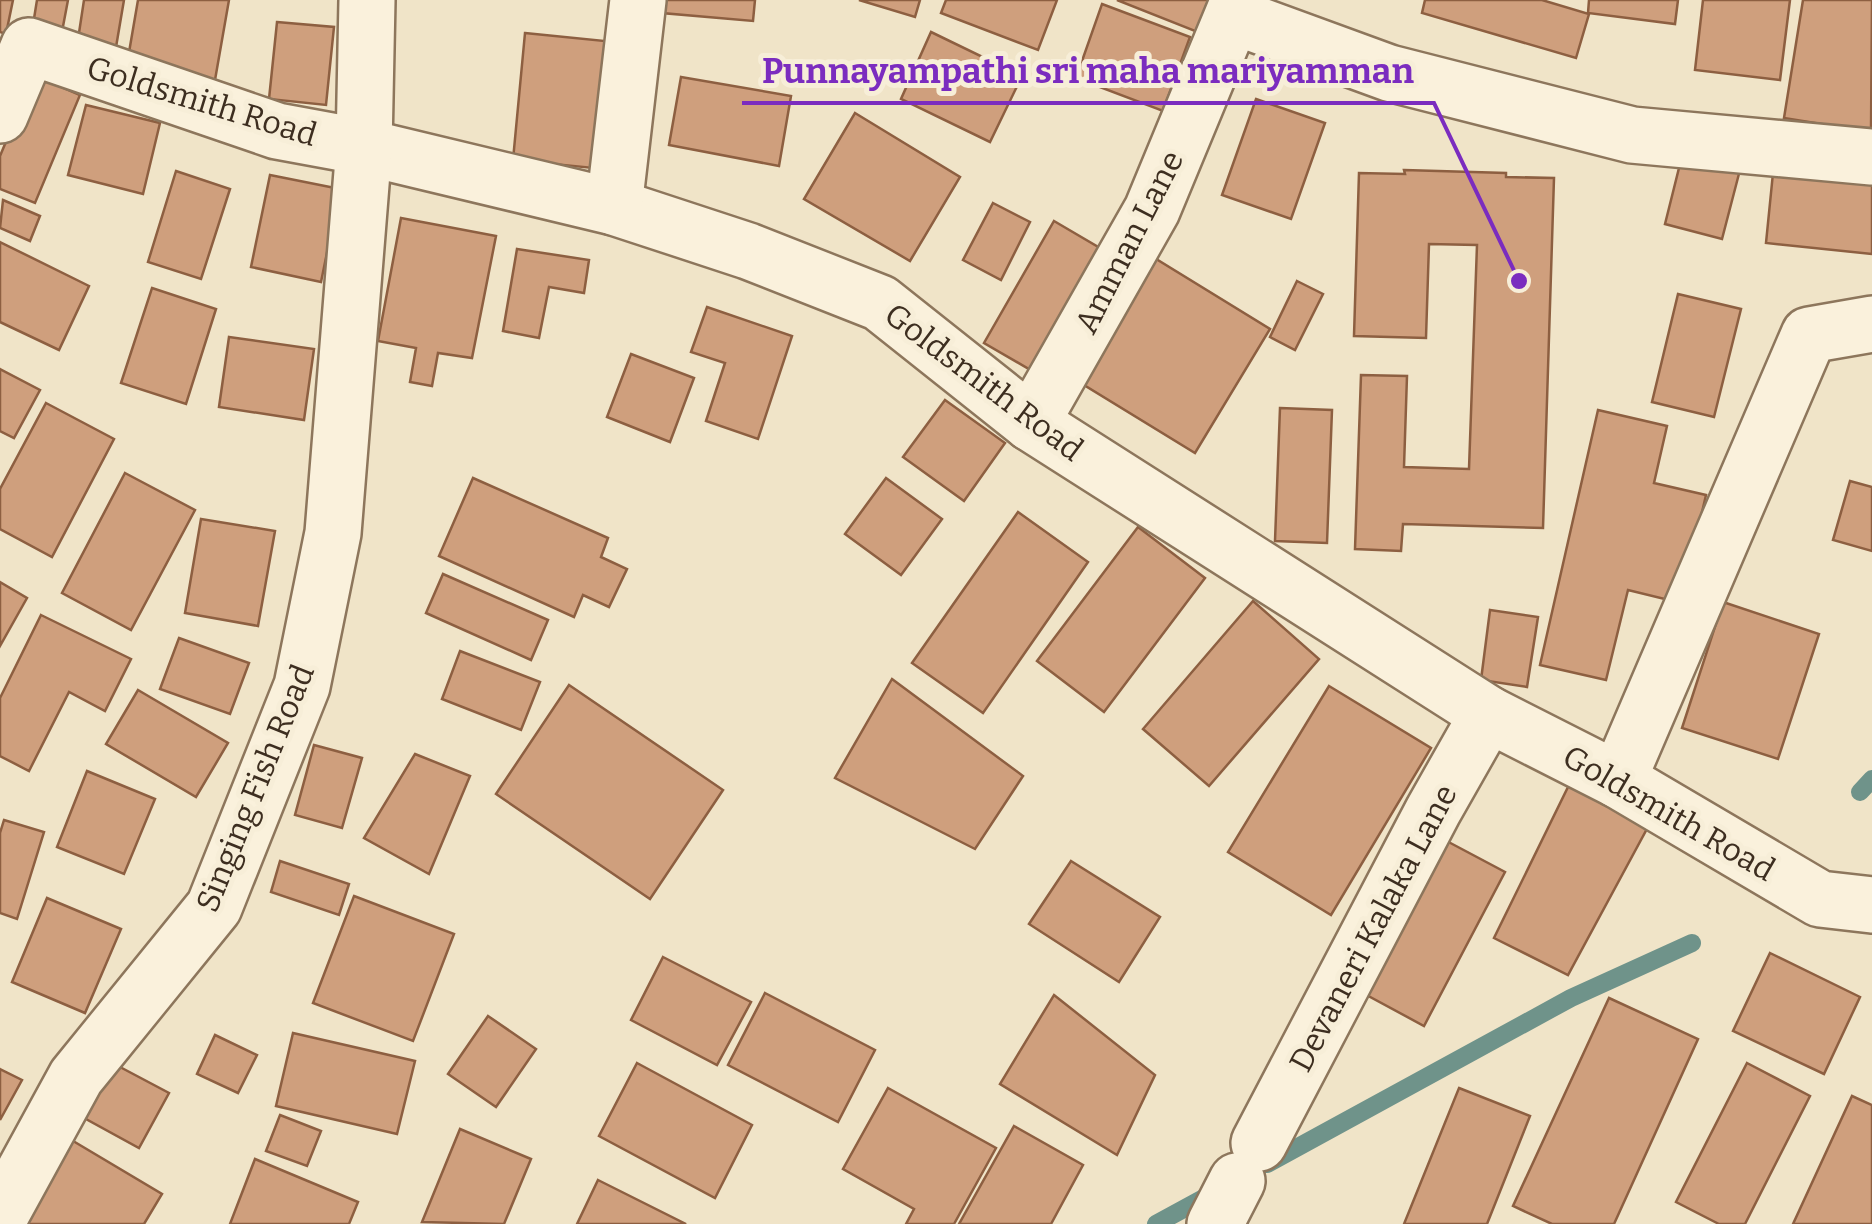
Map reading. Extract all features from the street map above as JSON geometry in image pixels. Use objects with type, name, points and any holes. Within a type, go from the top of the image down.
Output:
[{"type":"street","name":"Singing Fish Road","points":[[0,1216],[76,1078],[214,907],[302,686],[333,533],[364,146],[367,0]]},
{"type":"street","points":[[614,207],[638,0]]},
{"type":"street","points":[[1236,8],[1389,73],[1632,135],[1872,157]]},
{"type":"street","name":"Amman Lane","points":[[1031,423],[1152,210],[1236,8]]},
{"type":"street","name":"Goldsmith Road","points":[[0,115],[28,46],[277,131],[364,146],[614,207],[748,251],[880,303],[1031,423],[1488,714],[1618,780],[1820,899],[1872,905]]},
{"type":"street","points":[[1618,780],[1809,335],[1872,324]]},
{"type":"street","name":"Devaneri Kalaka Lane","points":[[1237,1183],[1488,714]]},
{"type":"building","points":[[0,0],[13,0],[6,34],[0,32]]},
{"type":"building","points":[[37,0],[68,0],[61,37],[32,31]]},
{"type":"building","points":[[84,0],[124,0],[115,53],[77,46]]},
{"type":"building","points":[[138,0],[229,0],[215,80],[127,64]]},
{"type":"building","points":[[663,0],[755,0],[753,21],[662,13]]},
{"type":"building","points":[[859,0],[920,0],[915,17]]},
{"type":"building","points":[[946,0],[1057,0],[1038,50],[941,13]]},
{"type":"building","points":[[1117,0],[1219,0],[1205,35]]},
{"type":"building","points":[[1425,0],[1542,0],[1589,14],[1576,58],[1422,13]]},
{"type":"building","points":[[1589,0],[1678,0],[1675,24],[1588,13]]},
{"type":"building","points":[[1703,0],[1790,0],[1780,80],[1695,70]]},
{"type":"building","points":[[1803,0],[1872,0],[1871,132],[1784,118]]},
{"type":"building","points":[[1102,4],[1190,37],[1163,111],[1076,78]]},
{"type":"building","points":[[277,22],[334,27],[326,105],[269,99]]},
{"type":"building","points":[[931,32],[1022,76],[990,142],[901,99]]},
{"type":"building","points":[[525,33],[615,42],[603,169],[513,160]]},
{"type":"building","points":[[34,75],[80,95],[35,203],[0,189],[0,156]]},
{"type":"building","points":[[681,77],[791,96],[779,166],[669,145]]},
{"type":"building","points":[[1256,99],[1325,123],[1291,219],[1222,195]]},
{"type":"building","points":[[86,105],[160,123],[143,194],[68,175]]},
{"type":"building","points":[[855,113],[960,177],[910,261],[804,199]]},
{"type":"building","points":[[1683,152],[1741,166],[1722,239],[1665,224]]},
{"type":"building","points":[[1774,163],[1872,173],[1872,254],[1766,243]]},
{"type":"building","points":[[1404,170],[1554,178],[1543,528],[1403,524],[1401,551],[1355,549],[1361,375],[1407,376],[1404,467],[1469,469],[1477,245],[1429,244],[1426,338],[1354,336],[1359,173],[1405,174]]},
{"type":"building","points":[[176,171],[230,189],[201,279],[148,262]]},
{"type":"building","points":[[270,175],[340,189],[321,282],[251,267]]},
{"type":"building","points":[[3,200],[40,216],[30,241],[0,228]]},
{"type":"building","points":[[993,203],[1030,222],[1001,280],[963,260]]},
{"type":"building","points":[[401,218],[496,236],[472,358],[438,353],[432,386],[410,382],[416,348],[378,341]]},
{"type":"building","points":[[1054,221],[1105,251],[1034,372],[984,343]]},
{"type":"building","points":[[0,242],[89,286],[59,350],[0,322]]},
{"type":"building","points":[[517,249],[589,260],[584,293],[549,287],[539,338],[503,331]]},
{"type":"building","points":[[1148,254],[1270,329],[1195,453],[1071,377]]},
{"type":"building","points":[[1297,281],[1323,294],[1295,350],[1270,337]]},
{"type":"building","points":[[152,288],[216,309],[186,404],[121,383]]},
{"type":"building","points":[[1678,294],[1741,309],[1714,417],[1652,402]]},
{"type":"building","points":[[707,307],[792,336],[758,439],[706,421],[725,363],[691,352]]},
{"type":"building","points":[[229,337],[314,349],[304,420],[219,407]]},
{"type":"building","points":[[631,354],[694,378],[670,442],[607,417]]},
{"type":"building","points":[[0,369],[40,390],[14,438],[0,431]]},
{"type":"building","points":[[945,400],[1005,443],[964,501],[903,457]]},
{"type":"building","points":[[46,403],[114,439],[52,557],[0,529],[0,489]]},
{"type":"building","points":[[1280,408],[1332,410],[1327,543],[1275,541]]},
{"type":"building","points":[[1598,410],[1667,426],[1654,483],[1706,495],[1681,603],[1628,590],[1606,680],[1540,665]]},
{"type":"building","points":[[125,473],[195,510],[131,630],[62,593]]},
{"type":"building","points":[[473,478],[608,538],[601,557],[627,569],[609,607],[583,595],[574,617],[439,556]]},
{"type":"building","points":[[886,478],[942,519],[901,575],[845,534]]},
{"type":"building","points":[[1850,481],[1872,487],[1872,551],[1833,540]]},
{"type":"building","points":[[1018,512],[1088,562],[983,713],[912,663]]},
{"type":"building","points":[[201,519],[275,531],[258,626],[185,613]]},
{"type":"building","points":[[1138,527],[1205,578],[1104,712],[1037,661]]},
{"type":"building","points":[[443,574],[548,620],[531,660],[426,613]]},
{"type":"building","points":[[0,582],[27,598],[0,646]]},
{"type":"building","points":[[1253,601],[1319,659],[1209,786],[1143,729]]},
{"type":"building","points":[[1723,602],[1819,634],[1778,759],[1682,728]]},
{"type":"building","points":[[1490,610],[1538,617],[1527,687],[1481,680]]},
{"type":"building","points":[[41,615],[131,659],[105,711],[69,692],[29,771],[0,756],[0,698]]},
{"type":"building","points":[[179,638],[249,663],[230,714],[160,689]]},
{"type":"building","points":[[460,651],[540,682],[521,730],[442,699]]},
{"type":"building","points":[[892,679],[1023,776],[975,849],[835,778]]},
{"type":"building","points":[[569,685],[723,790],[650,899],[496,794]]},
{"type":"building","points":[[1329,686],[1431,748],[1331,915],[1228,852]]},
{"type":"building","points":[[138,690],[228,743],[196,797],[106,744]]},
{"type":"building","points":[[314,745],[362,758],[342,828],[295,815]]},
{"type":"building","points":[[415,754],[470,776],[429,874],[364,838]]},
{"type":"building","points":[[87,771],[155,799],[124,874],[57,847]]},
{"type":"building","points":[[1569,785],[1649,825],[1568,975],[1494,938]]},
{"type":"building","points":[[4,820],[44,832],[17,919],[0,913],[0,833]]},
{"type":"building","points":[[1441,838],[1505,872],[1424,1026],[1361,992]]},
{"type":"building","points":[[280,861],[349,884],[339,915],[271,892]]},
{"type":"building","points":[[1071,861],[1160,917],[1119,982],[1029,924]]},
{"type":"building","points":[[354,896],[454,934],[413,1041],[313,1003]]},
{"type":"building","points":[[47,898],[121,929],[85,1013],[12,982]]},
{"type":"building","points":[[1770,953],[1860,997],[1824,1074],[1733,1031]]},
{"type":"building","points":[[663,957],[751,1002],[717,1065],[631,1020]]},
{"type":"building","points":[[765,993],[875,1050],[838,1122],[728,1065]]},
{"type":"building","points":[[1054,995],[1155,1075],[1117,1155],[1000,1084]]},
{"type":"building","points":[[1609,998],[1698,1039],[1614,1224],[1552,1224],[1513,1206]]},
{"type":"building","points":[[488,1016],[536,1049],[496,1107],[448,1074]]},
{"type":"building","points":[[293,1033],[415,1061],[397,1134],[276,1106]]},
{"type":"building","points":[[215,1035],[257,1055],[238,1093],[197,1074]]},
{"type":"building","points":[[103,1058],[169,1093],[139,1148],[75,1113]]},
{"type":"building","points":[[637,1063],[752,1125],[715,1198],[599,1136]]},
{"type":"building","points":[[1747,1063],[1810,1096],[1745,1224],[1719,1224],[1676,1202]]},
{"type":"building","points":[[0,1069],[22,1080],[0,1120]]},
{"type":"building","points":[[888,1088],[996,1148],[954,1224],[906,1224],[914,1209],[843,1169]]},
{"type":"building","points":[[1459,1088],[1530,1116],[1487,1224],[1404,1224]]},
{"type":"building","points":[[1852,1096],[1872,1105],[1872,1224],[1793,1224]]},
{"type":"building","points":[[280,1115],[321,1131],[307,1166],[266,1151]]},
{"type":"building","points":[[1014,1126],[1083,1165],[1051,1224],[959,1224]]},
{"type":"building","points":[[460,1129],[531,1159],[504,1224],[422,1222]]},
{"type":"building","points":[[58,1132],[162,1194],[144,1224],[5,1224]]},
{"type":"building","points":[[255,1159],[358,1202],[349,1224],[230,1224]]},
{"type":"building","points":[[598,1180],[686,1224],[577,1224]]},
{"type":"waterway","points":[[1860,792],[1872,779]]},
{"type":"waterway","points":[[1267,1164],[1571,998],[1692,943]]},
{"type":"waterway","points":[[1156,1224],[1213,1193]]},
{"type":"place","name":"Punnayampathi sri maha mariyamman","points":[[1519,281]]}]
